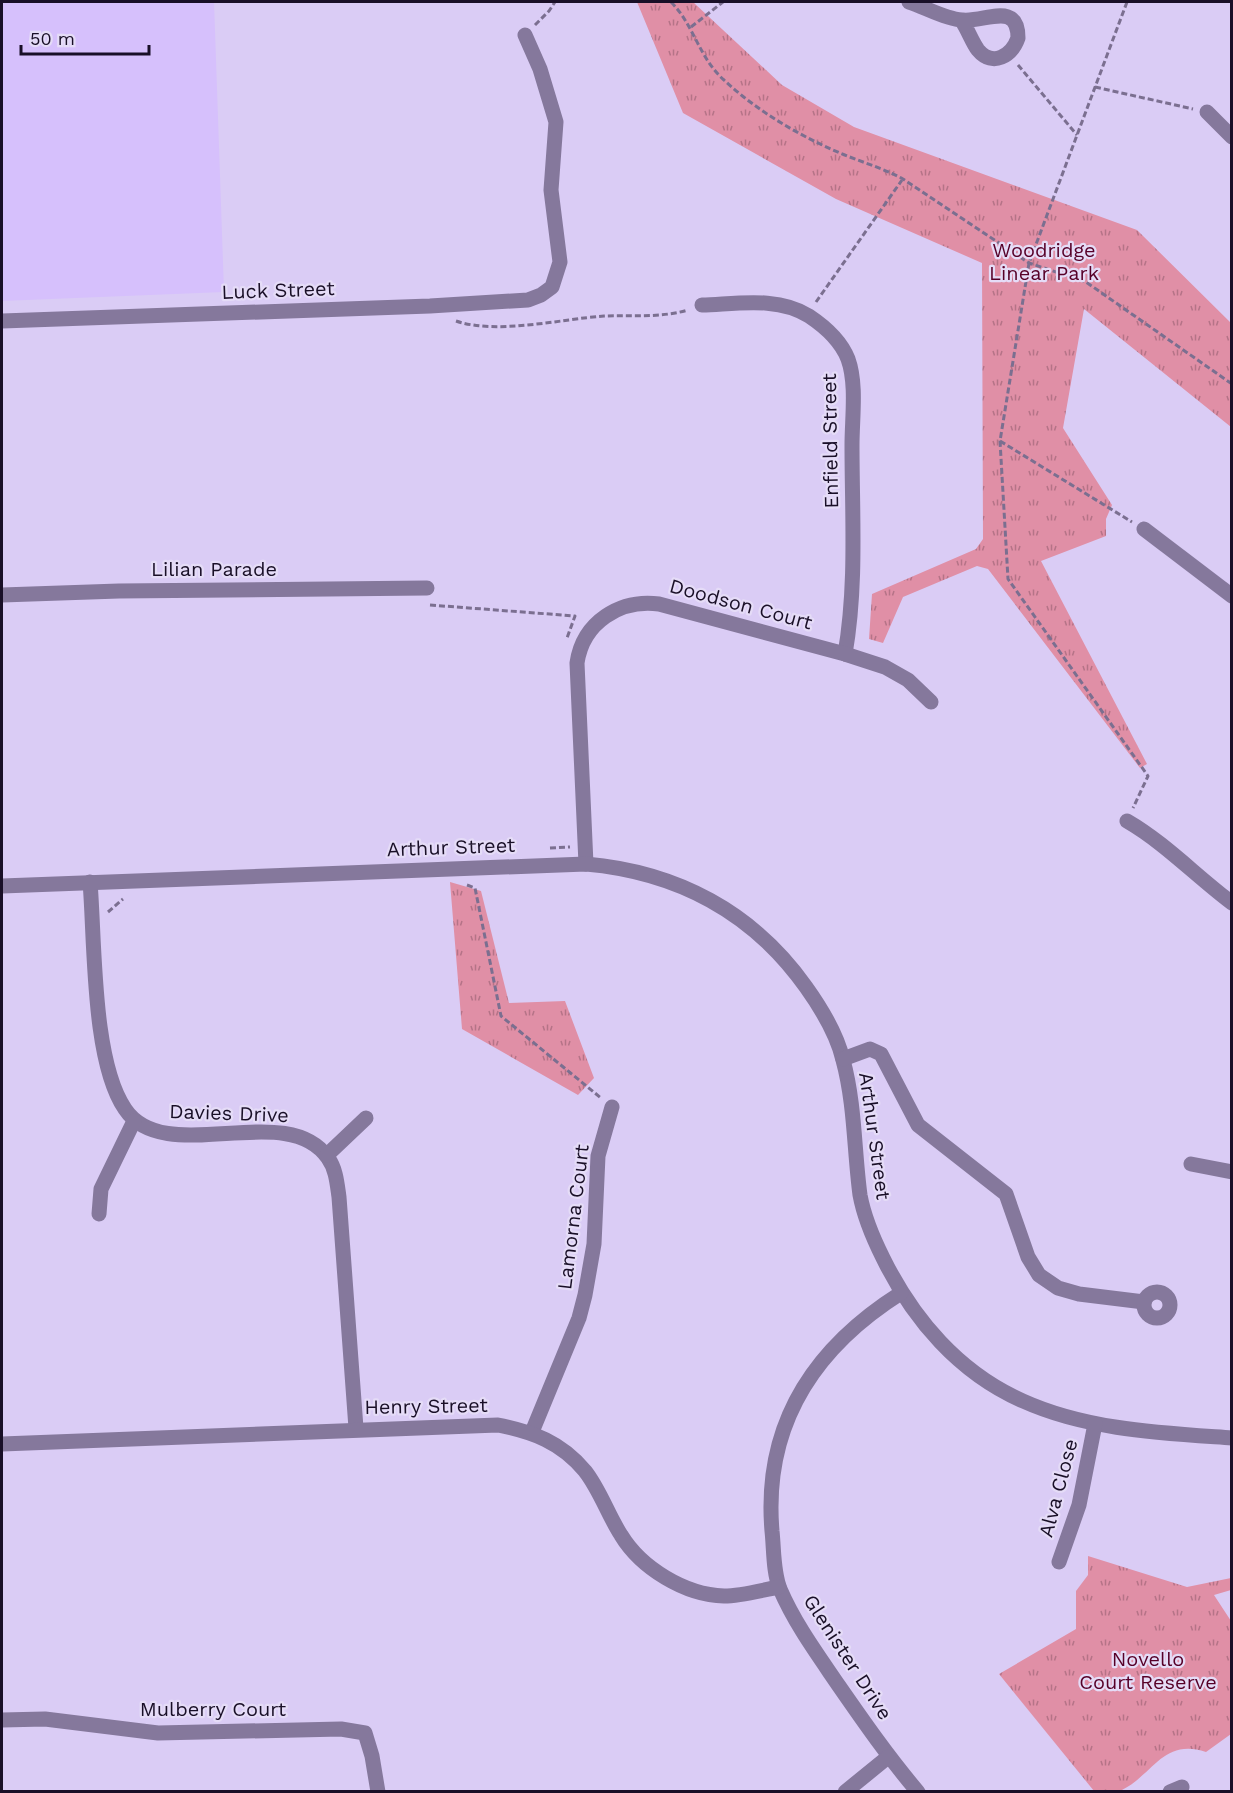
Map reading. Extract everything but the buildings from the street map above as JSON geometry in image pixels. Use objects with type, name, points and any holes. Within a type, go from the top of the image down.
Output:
[{"type":"street","points":[[909,2],[962,21],[1001,13],[1011,16],[1016,23],[1018,38],[1008,54],[997,59],[986,56],[978,50],[962,21]]},
{"type":"street","name":"Luck Street","points":[[2,321],[441,305],[528,300],[541,295],[552,287],[560,262],[551,190],[556,122],[540,69],[525,35]]},
{"type":"street","points":[[1207,112],[1232,137]]},
{"type":"street","name":"Enfield Street","points":[[702,306],[767,304],[795,309],[807,315],[832,336],[848,358],[852,396],[853,593],[845,654]]},
{"type":"street","points":[[1144,529],[1232,596]]},
{"type":"street","name":"Lilian Parade","points":[[2,595],[119,591],[427,588]]},
{"type":"street","name":"Doodson Court","points":[[586,864],[577,663],[582,642],[600,620],[627,605],[650,603],[845,654],[896,672],[920,689],[931,702]]},
{"type":"street","points":[[1127,821],[1152,835],[1195,875],[1232,903]]},
{"type":"street","name":"Arthur Street","points":[[2,886],[586,864],[617,866],[687,886],[715,900],[746,922],[774,947],[816,1001],[843,1059],[855,1126],[860,1196],[869,1229],[901,1293],[923,1324],[951,1353],[983,1378],[1020,1400],[1055,1414],[1095,1424],[1232,1438]]},
{"type":"street","points":[[90,882],[106,1067],[117,1097],[134,1121],[101,1189],[99,1214]]},
{"type":"street","points":[[843,1059],[870,1050],[881,1054],[918,1125],[1006,1194],[1028,1257],[1039,1275],[1059,1288],[1078,1294],[1144,1302]]},
{"type":"street","name":"Lamorna Court","points":[[532,1432],[579,1318],[585,1295],[594,1244],[598,1156],[612,1107]]},
{"type":"street","points":[[356,1428],[339,1197],[336,1177],[327,1155],[366,1118]]},
{"type":"street","name":"Davies Drive","points":[[134,1121],[145,1127],[178,1134],[287,1134],[311,1142],[327,1155]]},
{"type":"street","points":[[1191,1164],[1232,1172]]},
{"type":"street","name":"Glenister Drive","points":[[901,1293],[868,1315],[831,1348],[802,1386],[784,1425],[774,1471],[771,1520],[779,1587],[812,1647],[888,1757],[918,1791]]},
{"type":"street","name":"Alva Close","points":[[1059,1562],[1080,1505],[1095,1424]]},
{"type":"street","name":"Henry Street","points":[[2,1444],[356,1428],[498,1425],[532,1432],[558,1446],[585,1471],[622,1537],[645,1563],[670,1580],[695,1590],[724,1596],[779,1587]]},
{"type":"street","name":"Mulberry Court","points":[[2,1720],[45,1719],[158,1733],[341,1729],[365,1733],[372,1756],[378,1791]]},
{"type":"street","points":[[845,1791],[888,1757]]},
{"type":"path","points":[[525,35],[555,2]]},
{"type":"path","points":[[671,2],[691,27],[706,61],[723,80],[771,117],[838,152],[903,179],[1029,263],[1086,282],[1232,384]]},
{"type":"path","points":[[691,27],[723,2]]},
{"type":"path","points":[[1126,2],[1029,263],[1000,441],[1008,579],[1148,776],[1127,821]]},
{"type":"path","points":[[1008,54],[1077,135]]},
{"type":"path","points":[[1095,87],[1207,112]]},
{"type":"path","points":[[815,303],[903,179]]},
{"type":"path","points":[[1000,441],[1144,529]]},
{"type":"path","points":[[423,604],[575,616],[566,644]]},
{"type":"path","points":[[540,848],[572,846],[571,837]]},
{"type":"path","points":[[464,884],[475,888],[501,1016],[612,1107]]},
{"type":"path","points":[[93,918],[106,918],[113,905],[129,896]]},
{"type":"shaded area","points":[[2,2],[214,2],[224,292],[2,301]]},
{"type":"green space","name":"Woodridge Linear Park","points":[[637,2],[693,2],[782,85],[854,127],[1137,230],[1231,323],[1231,427],[1084,309],[1063,428],[1112,505],[1106,519],[1106,536],[1041,561],[1147,764],[1140,768],[988,569],[977,566],[903,597],[883,643],[869,639],[872,594],[976,549],[983,539],[982,263],[836,199],[683,113]]},
{"type":"green space","points":[[450,882],[481,891],[509,1003],[565,1001],[594,1078],[578,1095],[462,1029]]},
{"type":"green space","name":"Novello Court Reserve","points":[[1088,1556],[1187,1587],[1231,1578],[1231,1590],[1214,1595],[1231,1621],[1231,1734],[1206,1752],[1191,1749],[1169,1754],[1133,1783],[1116,1792],[1094,1791],[999,1674],[1076,1629],[1076,1591],[1088,1575]]}]
